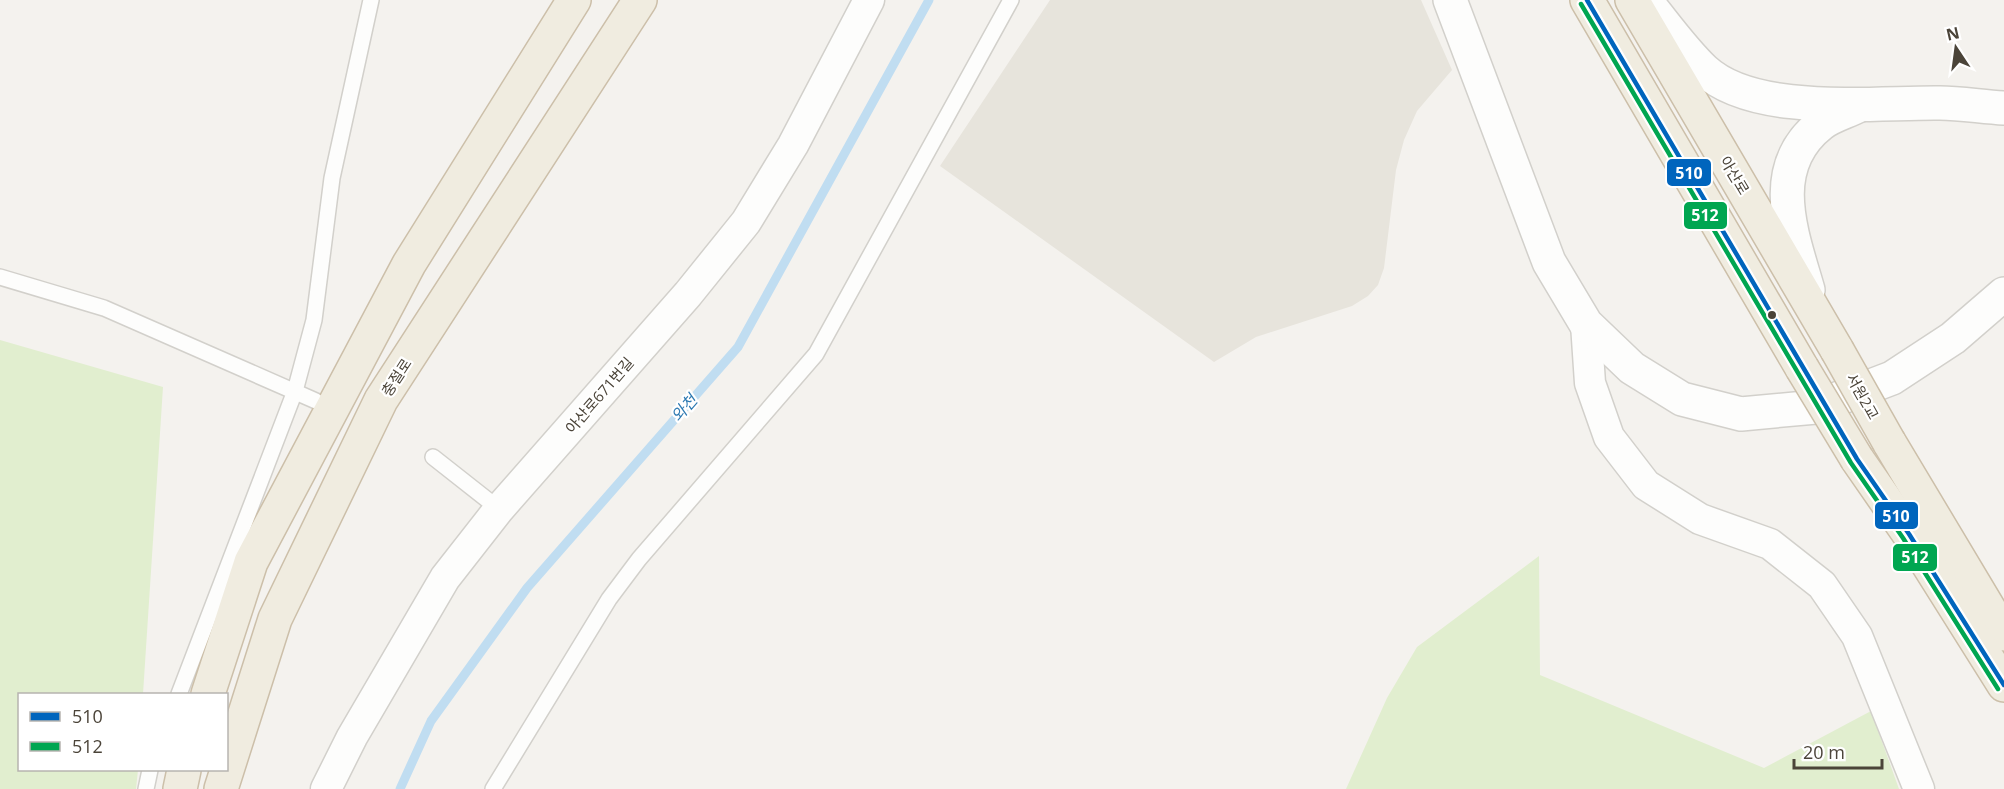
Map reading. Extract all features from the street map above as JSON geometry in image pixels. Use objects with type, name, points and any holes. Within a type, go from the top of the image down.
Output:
[{"type":"highway","points":[[208,693],[251,562],[409,264],[574,0]]},
{"type":"highway","name":"충절로","points":[[228,767],[275,619],[381,400],[640,0]]},
{"type":"highway","points":[[1587,0],[1857,459],[1909,534],[2004,685]]},
{"type":"highway","name":"아산로","points":[[1632,0],[1838,350]]},
{"type":"highway","name":"서원2교","points":[[1838,350],[1889,442],[2004,634]]},
{"type":"highway","points":[[180,789],[184,771]]},
{"type":"highway","name":"충절로","points":[[221,789],[227,771]]},
{"type":"street","name":"아산로671번길","points":[[326,789],[352,737],[445,578],[499,508],[688,294],[746,222],[793,145],[869,0]]},
{"type":"street","points":[[1449,0],[1549,262],[1586,324],[1632,368],[1682,399],[1741,414],[1816,407],[1892,378],[1953,338],[2004,294]]},
{"type":"street","points":[[1645,0],[1705,71],[1744,93],[1787,100],[1860,105],[1941,103],[2004,108]]},
{"type":"street","points":[[1813,306],[1789,220],[1786,185],[1795,152],[1821,124],[1860,105]]},
{"type":"street","points":[[1586,324],[1590,383],[1610,437],[1646,485],[1700,519],[1770,544],[1822,585],[1857,636],[1919,789]]},
{"type":"lane","points":[[179,693],[295,391],[314,320],[332,178],[371,0]]},
{"type":"lane","points":[[494,789],[609,599],[639,559],[816,354],[1011,0]]},
{"type":"lane","points":[[0,277],[104,308],[316,401]]},
{"type":"lane","points":[[433,457],[499,508]]},
{"type":"lane","points":[[147,789],[150,771]]},
{"type":"shaded area","points":[[1050,0],[1421,0],[1452,70],[1417,111],[1404,140],[1396,170],[1384,268],[1378,285],[1368,296],[1352,306],[1256,337],[1214,362],[940,166]]},
{"type":"green space","points":[[0,340],[163,387],[143,693],[18,693],[18,771],[138,771],[136,789],[0,789]]},
{"type":"green space","points":[[1539,556],[1540,675],[1764,768],[1871,711],[1899,789],[1346,789],[1387,698],[1417,647]]},
{"type":"waterway","name":"와천","points":[[400,789],[431,721],[527,588],[738,347],[929,0]]},
{"type":"transit line","name":"510","points":[[1587,0],[1857,459],[1909,534],[2004,685]]},
{"type":"transit line","name":"512","points":[[1581,4],[1851,463],[1903,538],[1998,689]]}]
